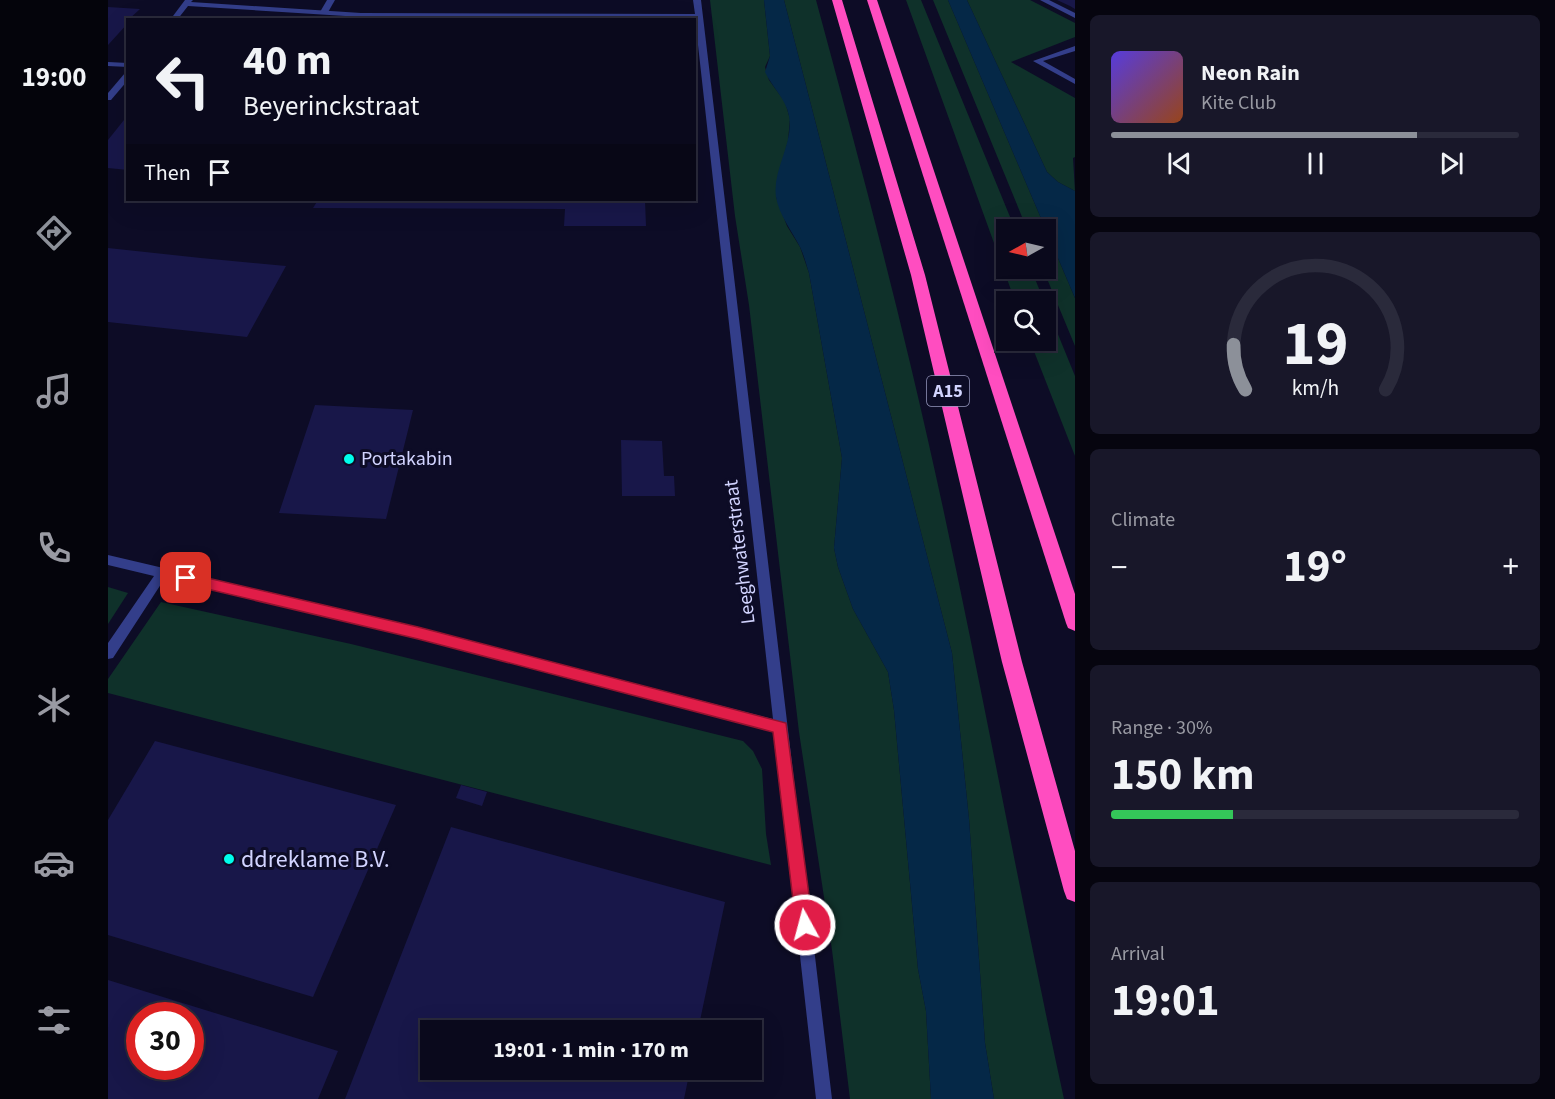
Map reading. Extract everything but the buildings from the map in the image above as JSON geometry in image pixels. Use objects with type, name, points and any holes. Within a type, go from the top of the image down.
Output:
[{"type":"highway","name":"A15","points":[[837,0],[918,275],[1012,662],[1075,891]]},
{"type":"highway","name":"A15","points":[[872,0],[1075,623]]},
{"type":"street","points":[[324,12],[331,0]]},
{"type":"street","name":"Leeghwaterstraat","points":[[697,0],[824,1099]]},
{"type":"street","points":[[1044,0],[1075,16]]},
{"type":"street","points":[[175,18],[188,2],[361,15],[698,16]]},
{"type":"street","points":[[1075,48],[1037,61],[1075,82]]},
{"type":"street","points":[[108,64],[126,65]]},
{"type":"street","points":[[108,98],[126,77]]},
{"type":"street","points":[[108,560],[418,633],[780,727]]},
{"type":"street","points":[[108,654],[162,573]]},
{"type":"green space","points":[[710,0],[764,0],[770,56],[765,67],[769,80],[785,102],[790,119],[788,141],[778,177],[776,197],[787,226],[800,247],[809,273],[842,458],[834,548],[838,567],[853,609],[888,672],[894,710],[918,969],[926,1011],[931,1099],[850,1099],[832,950],[799,732],[749,305],[735,216]]},
{"type":"green space","points":[[784,0],[816,0],[877,229],[952,550],[1064,1099],[994,1099],[985,1043],[969,819],[952,653]]},
{"type":"green space","points":[[906,0],[921,0],[1011,219],[996,219],[996,249]]},
{"type":"green space","points":[[933,0],[948,0],[1041,219],[1023,219]]},
{"type":"green space","points":[[967,0],[1030,0],[1075,23],[1075,37],[1011,62],[1075,98],[1075,157],[1073,158],[1075,191],[1058,182],[1047,172]]},
{"type":"green space","points":[[1056,253],[1075,298],[1075,346],[1056,300],[1056,291],[1052,291],[1047,279],[1056,279]]},
{"type":"green space","points":[[1007,279],[1035,279],[1040,291],[1011,291]]},
{"type":"green space","points":[[1056,329],[1075,376],[1075,456],[1034,351],[1056,351]]},
{"type":"green space","points":[[108,587],[128,593],[108,624]]},
{"type":"green space","points":[[161,602],[351,644],[743,741],[753,751],[762,769],[766,834],[771,865],[108,693],[108,679]]},
{"type":"water","points":[[764,0],[784,0],[952,653],[969,819],[985,1043],[994,1099],[931,1099],[926,1011],[918,969],[894,710],[888,672],[853,609],[838,567],[834,548],[842,458],[809,273],[801,250],[783,217],[776,197],[777,177],[790,126],[785,104],[765,72],[770,56]]},
{"type":"water","points":[[948,0],[967,0],[1047,172],[1058,182],[1075,191],[1075,298],[1056,253],[1056,219],[1041,219]]},
{"type":"place","name":"Portakabin","points":[[349,459]]},
{"type":"place","name":"ddreklame B.V.","points":[[229,859]]},
{"type":"route","points":[[186,578],[418,633],[780,727],[805,925]]}]
